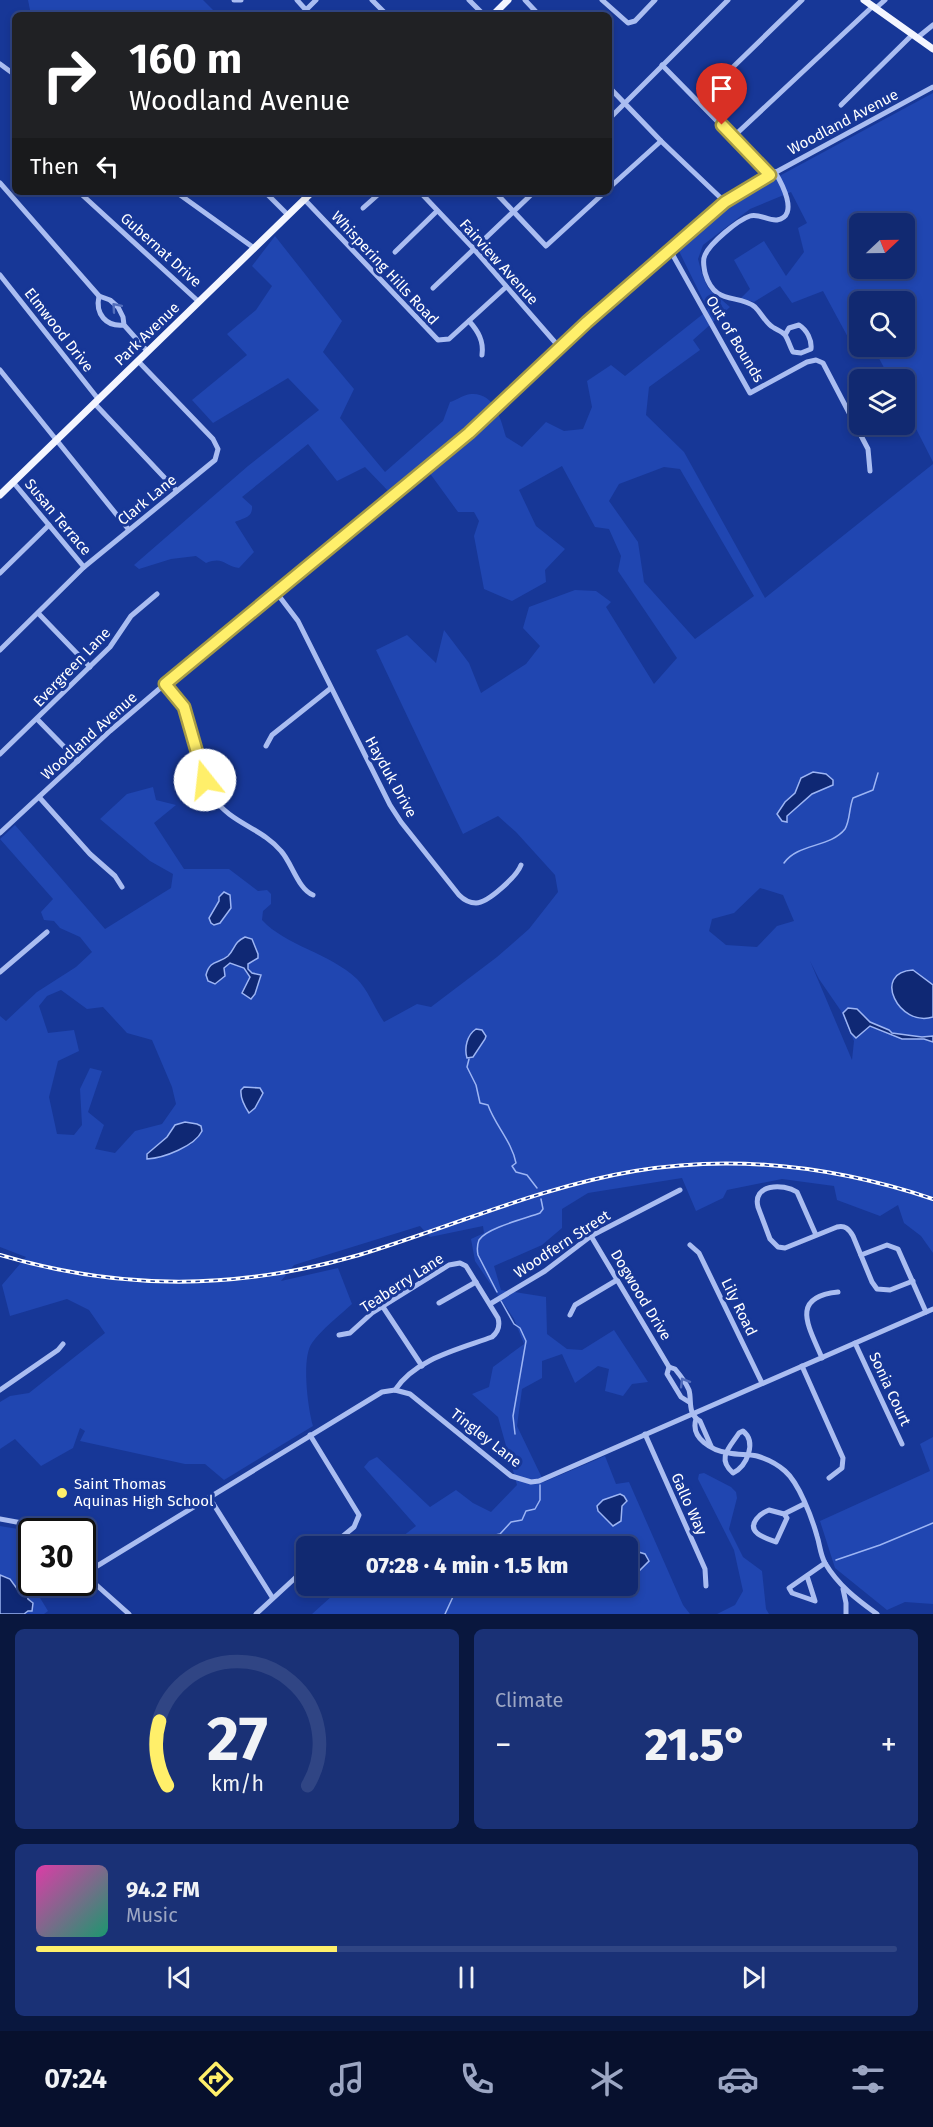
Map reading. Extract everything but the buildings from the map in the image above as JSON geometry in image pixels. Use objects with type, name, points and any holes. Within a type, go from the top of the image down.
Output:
[{"type":"main road","points":[[496,12],[508,0]]},
{"type":"main road","points":[[864,0],[933,49]]},
{"type":"main road","name":"Park Avenue","points":[[0,495],[309,195]]},
{"type":"street","points":[[234,0],[241,0]]},
{"type":"street","points":[[297,0],[306,9]]},
{"type":"street","points":[[304,12],[316,0]]},
{"type":"street","points":[[372,0],[384,12]]},
{"type":"street","points":[[469,0],[481,12]]},
{"type":"street","points":[[525,0],[536,12]]},
{"type":"street","points":[[602,0],[628,23],[635,21],[655,0]]},
{"type":"street","points":[[612,116],[728,0]]},
{"type":"street","points":[[698,101],[802,0]]},
{"type":"street","points":[[733,137],[874,7],[885,0]]},
{"type":"street","points":[[841,105],[915,36],[933,25]]},
{"type":"street","points":[[662,65],[772,174],[787,198],[788,209],[784,216],[775,220],[755,215],[746,218],[709,247],[704,259],[711,285],[722,296],[752,305],[771,327],[785,335],[796,353],[804,353],[811,349],[809,337],[800,326],[789,328],[785,335]]},
{"type":"street","name":"Woodland Avenue","points":[[0,833],[165,684],[469,433],[587,322],[725,202],[933,87]]},
{"type":"street","points":[[612,90],[725,202]]},
{"type":"street","points":[[612,185],[661,141]]},
{"type":"street","points":[[0,183],[99,296],[110,300],[118,307],[124,325],[148,352]]},
{"type":"street","name":"Gubernat Drive","points":[[82,195],[199,302]]},
{"type":"street","points":[[180,195],[254,248]]},
{"type":"street","points":[[268,195],[288,215]]},
{"type":"street","points":[[363,208],[378,195]]},
{"type":"street","name":"Fairview Avenue","points":[[423,195],[473,248],[560,348]]},
{"type":"street","points":[[498,195],[546,246],[602,195]]},
{"type":"street","points":[[433,288],[531,195]]},
{"type":"street","name":"Whispering Hills Road","points":[[304,199],[411,309],[435,339],[443,341],[449,339],[506,287]]},
{"type":"street","points":[[395,252],[437,211]]},
{"type":"street","name":"Out of Bounds","points":[[670,250],[750,393],[807,362],[816,360],[823,363],[868,449],[870,471]]},
{"type":"street","name":"Elmwood Drive","points":[[0,275],[97,402],[177,491]]},
{"type":"street","points":[[99,296],[98,305],[102,318],[114,325],[124,325]]},
{"type":"street","points":[[469,321],[480,337],[482,355]]},
{"type":"street","name":"Clark Lane","points":[[0,650],[84,567],[212,464],[217,457],[217,445],[213,439],[138,361]]},
{"type":"street","points":[[0,370],[129,530]]},
{"type":"street","name":"Susan Terrace","points":[[13,482],[84,567]]},
{"type":"street","points":[[0,573],[49,525]]},
{"type":"street","name":"Hayduk Drive","points":[[276,592],[298,621],[372,771],[396,813],[463,899],[474,903],[484,901],[514,877],[521,865]]},
{"type":"street","name":"Evergreen Lane","points":[[0,754],[90,667],[116,640],[131,616],[157,594]]},
{"type":"street","points":[[38,613],[90,667]]},
{"type":"street","points":[[165,684],[184,707],[205,780],[215,799],[226,812],[280,848],[306,891],[313,895]]},
{"type":"street","points":[[267,746],[272,735],[331,688]]},
{"type":"street","points":[[37,719],[78,761]]},
{"type":"street","points":[[39,797],[90,854],[115,876],[122,887]]},
{"type":"street","points":[[0,972],[47,932]]},
{"type":"street","points":[[816,1235],[796,1191],[770,1187],[758,1194],[756,1202],[774,1245],[785,1248],[837,1227],[845,1227],[853,1236],[877,1289],[890,1290],[913,1281]]},
{"type":"street","name":"Woodfern Street","points":[[490,1304],[545,1271],[591,1236],[680,1190]]},
{"type":"street","name":"Dogwood Drive","points":[[591,1236],[669,1367],[675,1369],[690,1392],[688,1402]]},
{"type":"street","name":"Lily Road","points":[[690,1245],[699,1253],[762,1383]]},
{"type":"street","points":[[861,1255],[887,1245],[894,1246],[901,1252],[926,1312]]},
{"type":"street","name":"Teaberry Lane","points":[[339,1335],[350,1333],[383,1307],[453,1263],[466,1266],[499,1321],[495,1335],[422,1366],[403,1378],[395,1390]]},
{"type":"street","points":[[570,1315],[575,1305],[617,1280]]},
{"type":"street","points":[[439,1303],[476,1282]]},
{"type":"street","points":[[822,1358],[808,1327],[807,1305],[816,1297],[838,1292]]},
{"type":"street","points":[[383,1307],[422,1366]]},
{"type":"street","name":"Tingley Lane","points":[[395,1390],[415,1397],[511,1476],[531,1482],[539,1481],[645,1434],[694,1416],[762,1383],[933,1310]]},
{"type":"street","name":"Sonia Court","points":[[855,1343],[902,1444]]},
{"type":"street","points":[[0,1390],[58,1350],[63,1344]]},
{"type":"street","points":[[802,1366],[843,1458],[842,1468],[829,1478]]},
{"type":"street","name":"Dogwood Drive","points":[[669,1367],[667,1374],[681,1397],[688,1402],[694,1416],[700,1421],[711,1446],[726,1453]]},
{"type":"street","points":[[96,1565],[373,1397],[395,1390]]},
{"type":"street","points":[[743,1431],[747,1435],[749,1455],[746,1464],[733,1473],[724,1462],[726,1453],[739,1433],[743,1431]]},
{"type":"street","name":"Gallo Way","points":[[645,1434],[705,1569],[706,1586]]},
{"type":"street","points":[[310,1435],[359,1515],[354,1527],[343,1536]]},
{"type":"street","points":[[726,1453],[765,1458],[789,1475],[814,1528],[825,1563],[860,1603],[877,1614]]},
{"type":"street","points":[[209,1497],[272,1597]]},
{"type":"street","points":[[783,1514],[787,1518],[776,1542],[757,1533],[754,1528],[754,1522],[763,1512],[769,1510],[783,1514],[804,1504]]},
{"type":"street","points":[[0,1519],[18,1522]]},
{"type":"street","points":[[807,1576],[815,1602],[792,1593],[789,1588],[825,1563]]},
{"type":"street","points":[[256,1614],[296,1577]]},
{"type":"street","points":[[841,1584],[846,1614]]},
{"type":"street","points":[[96,1585],[129,1614]]},
{"type":"street","points":[[846,1614],[852,1606],[860,1603]]},
{"type":"shaded area","points":[[28,0],[203,0],[215,12],[30,12]]},
{"type":"shaded area","points":[[933,93],[933,462],[915,427],[915,369],[885,369],[878,357],[915,357],[915,291],[849,291],[849,339],[823,291],[792,303],[780,286],[754,302],[741,298],[750,289],[734,260],[764,241],[786,276],[804,252],[798,228],[807,223],[791,192],[750,209],[703,245],[698,259],[708,288],[730,307],[693,340],[700,350],[649,387],[646,415],[684,452],[765,598],[933,464],[933,1253],[921,1236],[904,1223],[898,1205],[880,1216],[837,1200],[834,1186],[782,1179],[727,1190],[723,1198],[696,1211],[682,1178],[588,1193],[562,1209],[562,1228],[542,1245],[494,1266],[501,1290],[546,1297],[547,1334],[567,1349],[582,1350],[614,1330],[648,1382],[632,1384],[623,1396],[605,1391],[609,1369],[598,1366],[575,1383],[562,1354],[542,1361],[542,1378],[522,1389],[517,1426],[544,1482],[605,1456],[616,1484],[629,1482],[683,1605],[690,1614],[312,1614],[332,1596],[416,1596],[419,1598],[421,1596],[638,1596],[638,1572],[646,1565],[645,1554],[638,1552],[638,1536],[403,1536],[416,1526],[364,1467],[377,1457],[430,1507],[456,1490],[473,1503],[491,1512],[517,1485],[498,1417],[472,1394],[489,1387],[493,1367],[524,1344],[514,1319],[475,1261],[471,1239],[484,1233],[483,1226],[430,1237],[420,1226],[294,1265],[281,1281],[338,1268],[352,1304],[320,1333],[309,1350],[306,1384],[313,1426],[224,1480],[205,1464],[185,1464],[80,1441],[85,1431],[80,1428],[73,1448],[41,1466],[15,1439],[0,1449],[0,1402],[10,1396],[29,1393],[105,1333],[89,1310],[67,1299],[10,1316],[2,1285],[26,1257],[0,1247],[0,1016],[6,1021],[37,992],[76,967],[92,952],[80,937],[60,928],[54,921],[44,920],[41,912],[53,899],[0,839],[15,825],[105,929],[171,888],[173,874],[150,861],[100,819],[127,794],[153,787],[156,800],[176,805],[154,823],[184,869],[229,869],[258,891],[267,890],[271,894],[271,904],[263,911],[262,920],[283,937],[334,962],[357,979],[384,1022],[417,1004],[431,1007],[497,957],[529,929],[558,892],[555,875],[516,832],[498,816],[463,834],[376,650],[407,635],[436,663],[444,630],[469,663],[481,693],[526,664],[540,646],[523,628],[529,607],[575,590],[596,591],[611,602],[606,607],[654,684],[677,658],[618,571],[621,556],[609,529],[595,527],[562,466],[519,490],[536,526],[565,549],[545,570],[546,582],[512,601],[484,589],[474,536],[479,521],[474,512],[458,512],[426,468],[392,495],[365,467],[337,481],[308,444],[242,497],[252,506],[252,510],[247,517],[235,522],[254,552],[239,568],[220,561],[206,563],[196,556],[171,559],[139,569],[134,565],[248,466],[319,410],[288,378],[213,423],[192,400],[247,355],[227,334],[256,310],[272,286],[252,266],[275,236],[342,321],[323,352],[354,389],[340,418],[385,472],[443,421],[450,402],[467,395],[481,395],[487,398],[496,409],[506,437],[522,447],[546,422],[564,431],[583,429],[592,407],[587,381],[611,365],[625,376],[708,310],[678,249],[733,204],[783,174]],"holes":[[[664,467],[680,469],[754,596],[695,639],[644,582],[638,542],[609,501],[619,484]],[[760,888],[783,895],[794,921],[777,926],[757,947],[726,945],[709,931],[712,919],[734,913]],[[248,937],[254,943],[258,957],[247,965],[252,973],[259,974],[261,978],[251,999],[244,989],[250,977],[244,968],[230,963],[224,968],[225,976],[217,983],[206,975],[212,965],[227,956],[239,941]],[[810,961],[819,979],[841,1011],[854,1041],[852,1060]],[[61,990],[87,1009],[103,1007],[127,1033],[152,1040],[172,1087],[176,1104],[162,1124],[135,1131],[115,1153],[95,1149],[104,1125],[88,1112],[102,1071],[90,1068],[80,1089],[82,1125],[74,1135],[57,1134],[49,1097],[58,1061],[79,1051],[74,1030],[48,1033],[39,1006],[47,996]],[[185,1122],[192,1144],[151,1159],[147,1154],[167,1137],[175,1125]],[[614,1497],[626,1503],[622,1506],[621,1521],[613,1526],[598,1510],[597,1506],[603,1500]]]},
{"type":"shaded area","points":[[813,772],[826,774],[833,780],[833,785],[812,794],[787,816],[787,822],[782,821],[777,814],[795,793],[801,778]]},
{"type":"shaded area","points":[[224,892],[230,895],[231,908],[220,923],[214,925],[209,918],[219,897]]},
{"type":"shaded area","points":[[245,937],[252,939],[258,954],[258,958],[248,964],[248,969],[252,973],[261,975],[251,999],[242,993],[250,977],[244,968],[230,963],[224,968],[225,976],[215,984],[208,981],[206,975],[212,964],[228,956],[236,944]]},
{"type":"shaded area","points":[[913,970],[933,985],[933,1017],[921,1018],[910,1015],[894,998],[892,989],[894,980],[900,973]]},
{"type":"shaded area","points":[[848,1008],[857,1009],[870,1022],[892,1033],[922,1037],[933,1036],[933,1042],[924,1039],[902,1039],[870,1026],[856,1038],[851,1033],[843,1013]]},
{"type":"shaded area","points":[[476,1029],[482,1030],[486,1036],[473,1057],[467,1058],[467,1042]]},
{"type":"shaded area","points":[[244,1087],[260,1088],[263,1093],[255,1108],[249,1113],[241,1097],[241,1090]]},
{"type":"shaded area","points":[[185,1122],[201,1126],[202,1131],[193,1142],[162,1156],[147,1159],[147,1154],[167,1137],[175,1125]]},
{"type":"shaded area","points":[[933,1437],[933,1604],[905,1602],[887,1610],[835,1568],[820,1521],[930,1471],[920,1444]]},
{"type":"shaded area","points":[[704,1473],[736,1492],[737,1498],[729,1529],[743,1557],[762,1571],[766,1609],[769,1614],[717,1614],[735,1605],[743,1591],[734,1550],[698,1479],[699,1474]]},
{"type":"shaded area","points":[[620,1494],[627,1501],[622,1506],[621,1521],[613,1526],[598,1511],[597,1506],[603,1500]]},
{"type":"shaded area","points":[[0,1526],[18,1529],[18,1596],[39,1596],[48,1611],[44,1614],[0,1614]]},
{"type":"shaded area","points":[[638,1552],[645,1554],[649,1561],[638,1572]]},
{"type":"shaded area","points":[[0,1575],[10,1579],[18,1590],[18,1596],[27,1596],[33,1603],[32,1611],[24,1614],[0,1614]]},
{"type":"waterway","points":[[784,863],[797,852],[839,835],[847,826],[853,798],[873,790],[878,773]]},
{"type":"waterway","points":[[469,1059],[467,1067],[476,1085],[480,1103],[488,1105],[511,1148],[516,1163],[512,1166],[516,1172],[527,1175],[537,1188]]},
{"type":"waterway","points":[[497,1292],[478,1255],[479,1240],[490,1231],[540,1213],[543,1209],[541,1199]]},
{"type":"waterway","points":[[501,1301],[514,1324],[520,1328],[526,1341],[513,1416],[515,1434]]},
{"type":"waterway","points":[[491,1536],[500,1534],[511,1522],[522,1520],[526,1511],[535,1509],[540,1500],[540,1485]]},
{"type":"waterway","points":[[836,1560],[933,1523]]},
{"type":"waterway","points":[[445,1614],[453,1596]]},
{"type":"railway","points":[[0,1255],[45,1267],[135,1280],[180,1282],[269,1275],[314,1267],[359,1255],[565,1187],[635,1171],[673,1166],[748,1164],[786,1167],[860,1179],[933,1199]]},
{"type":"place","name":"Saint Thomas Aquinas High School","points":[[62,1493]]},
{"type":"route","points":[[205,780],[184,707],[165,684],[469,433],[587,322],[725,202],[770,175],[722,125]]}]
